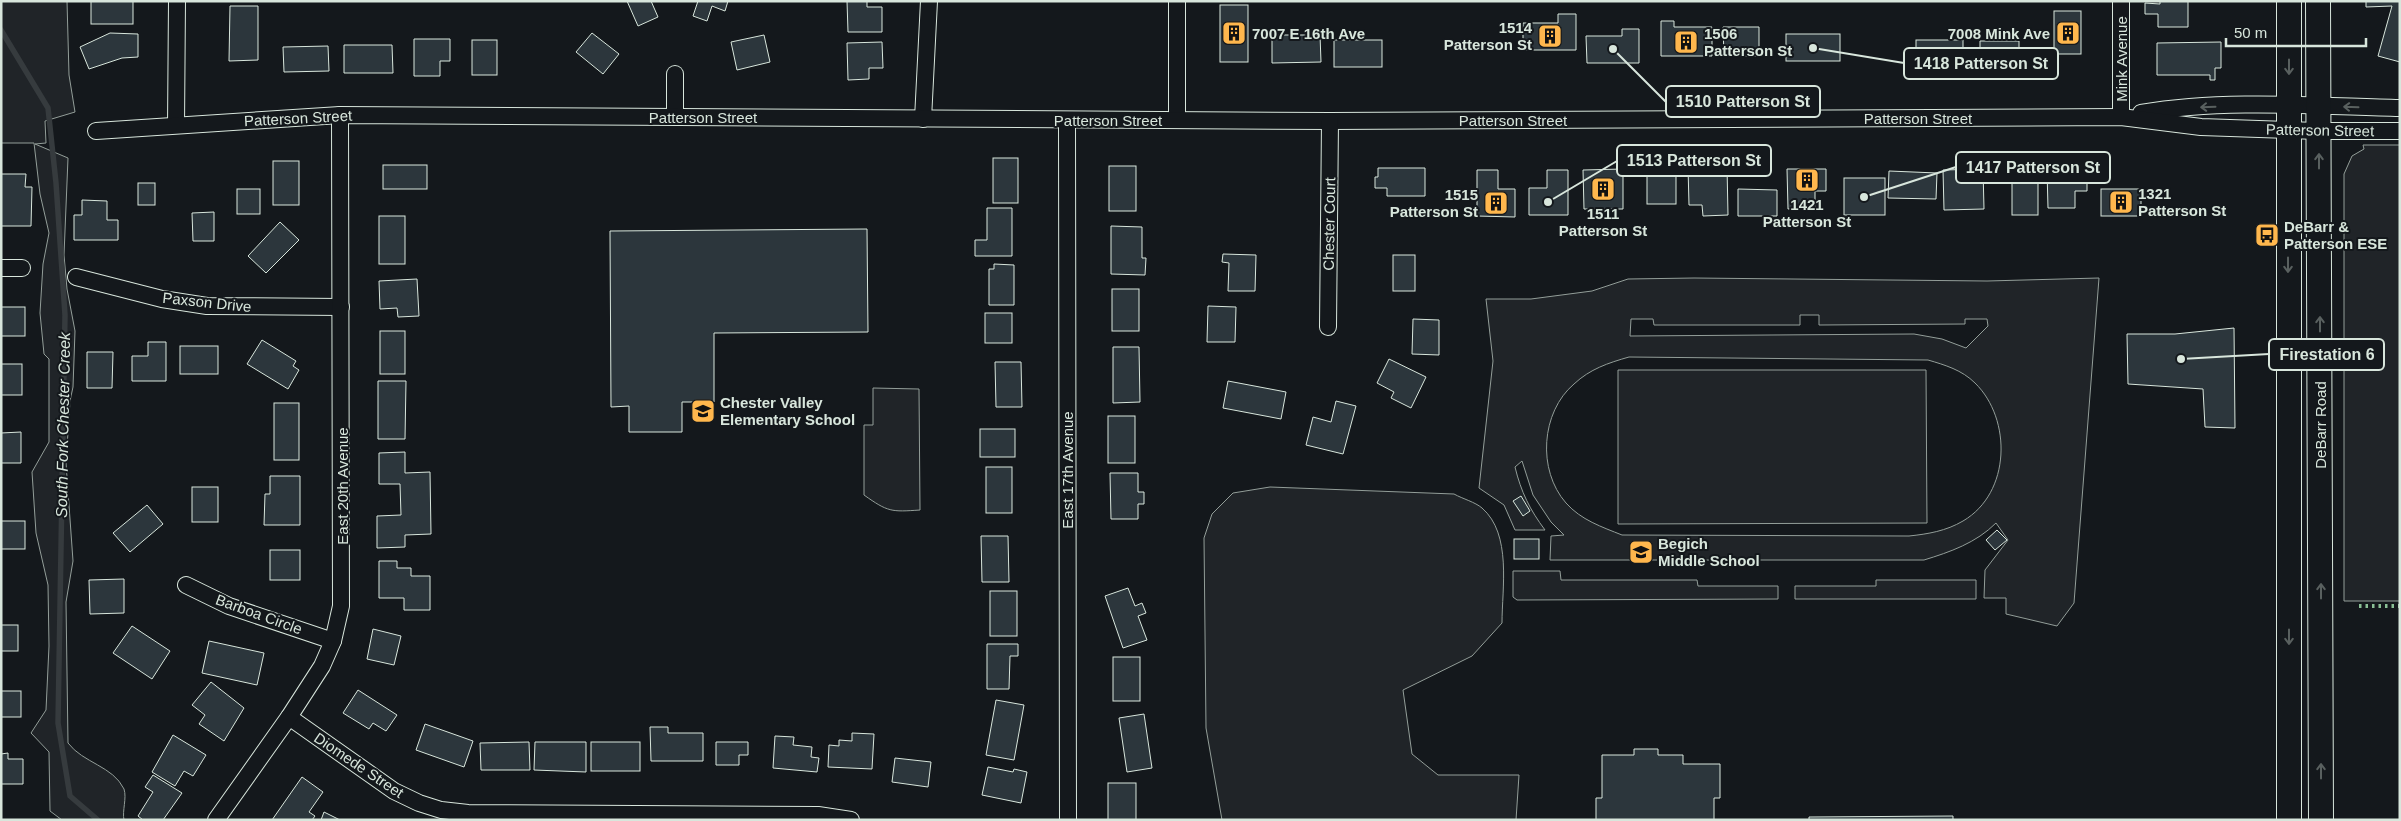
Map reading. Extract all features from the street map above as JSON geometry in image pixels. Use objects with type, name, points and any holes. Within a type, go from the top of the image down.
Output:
[{"type":"main road","points":[[2289,1],[2289,820]]},
{"type":"main road","name":"DeBarr Road","points":[[2318,1],[2321,820]]},
{"type":"main road","points":[[2288,380],[2295,417],[2301,472],[2302,596],[2311,616],[2321,622]]},
{"type":"street","points":[[176,125],[178,1]]},
{"type":"street","points":[[923,119],[929,1]]},
{"type":"street","points":[[1177,1],[1177,120]]},
{"type":"street","name":"Mink Avenue","points":[[2121,1],[2121,117]]},
{"type":"street","points":[[675,74],[675,117]]},
{"type":"street","name":"Patterson Street","points":[[96,131],[340,115],[1330,121],[2121,117],[2199,107],[2289,105],[2400,108]]},
{"type":"street","name":"East 20th Avenue","points":[[216,820],[290,717],[322,666],[333,641],[341,606],[343,559],[340,115]]},
{"type":"street","name":"Patterson Street","points":[[2121,117],[2201,127],[2319,131],[2400,131]]},
{"type":"street","name":"East 17th Avenue","points":[[1067,120],[1068,820]]},
{"type":"street","name":"Chester Court","points":[[1328,327],[1330,121]]},
{"type":"street","points":[[1,268],[22,268]]},
{"type":"street","name":"Paxson Drive","points":[[76,277],[162,299],[207,306],[245,308],[340,307]]},
{"type":"street","name":"Barboa Circle","points":[[186,585],[229,606],[333,641]]},
{"type":"street","name":"Diomede Street","points":[[290,717],[394,791],[419,803],[441,810],[468,813],[818,815],[851,820]]},
{"type":"shaded area","points":[[1,1],[67,1],[69,75],[75,112],[45,121],[46,143],[35,144],[68,158],[64,255],[67,289],[75,331],[73,387],[70,401],[66,463],[73,561],[66,602],[68,743],[74,750],[113,775],[119,781],[125,793],[124,820],[62,820],[50,811],[49,752],[31,733],[46,710],[49,646],[48,585],[36,533],[32,472],[49,442],[49,359],[44,354],[40,313],[43,264],[49,233],[40,194],[34,143],[1,143]]},
{"type":"shaded area","points":[[2363,145],[2400,145],[2400,601],[2344,601],[2344,174],[2352,156],[2364,149]]},
{"type":"shaded area","points":[[2099,278],[2074,603],[2057,626],[2006,614],[2006,598],[1984,598],[1985,570],[2008,540],[1996,523],[1971,541],[1953,550],[1924,560],[1550,560],[1551,536],[1564,535],[1551,522],[1533,495],[1522,461],[1515,467],[1520,485],[1530,508],[1545,530],[1515,530],[1504,505],[1479,488],[1493,361],[1486,299],[1531,299],[1592,291],[1628,279],[1987,281]],"holes":[[[1800,315],[1819,315],[1819,325],[1965,324],[1965,319],[1987,319],[1988,326],[1966,348],[1942,339],[1914,334],[1630,336],[1631,319],[1653,319],[1654,325],[1800,325]],[[1629,357],[1928,360],[1941,364],[1953,368],[1970,378],[1987,398],[1995,416],[2000,435],[2001,455],[1998,475],[1990,493],[1979,509],[1957,524],[1943,530],[1923,534],[1909,536],[1622,535],[1599,526],[1578,514],[1566,503],[1557,490],[1550,474],[1547,442],[1549,425],[1555,410],[1563,396],[1574,384],[1586,374],[1600,367]]]},
{"type":"shaded area","points":[[1618,370],[1926,370],[1927,523],[1618,524]]},
{"type":"shaded area","points":[[873,388],[919,389],[920,510],[890,510],[864,495],[864,425],[873,425]]},
{"type":"shaded area","points":[[1270,487],[1454,494],[1482,508],[1491,519],[1498,532],[1502,547],[1504,578],[1502,623],[1472,656],[1403,690],[1412,754],[1438,775],[1519,775],[1516,820],[1222,820],[1206,728],[1204,538],[1212,514],[1233,493]]},
{"type":"shaded area","points":[[1513,571],[1560,571],[1561,580],[1697,580],[1698,586],[1778,586],[1778,599],[1517,600],[1513,597]]},
{"type":"shaded area","points":[[1876,580],[1976,580],[1976,599],[1795,599],[1795,586],[1876,586]]},
{"type":"building","points":[[91,1],[133,1],[133,24],[91,24]]},
{"type":"building","points":[[627,1],[651,1],[658,17],[638,26]]},
{"type":"building","points":[[698,1],[728,1],[725,11],[712,6],[707,21],[693,16]]},
{"type":"building","points":[[847,1],[867,1],[867,7],[882,7],[882,32],[848,32]]},
{"type":"building","points":[[2160,1],[2188,1],[2188,27],[2158,27],[2158,14],[2145,14],[2145,3],[2160,4]]},
{"type":"building","points":[[2366,1],[2400,1],[2400,62],[2378,56],[2392,6],[2366,7]]},
{"type":"building","name":"7007 E 16th Ave","points":[[1220,5],[1248,5],[1248,62],[1220,62]]},
{"type":"building","points":[[230,6],[258,6],[258,60],[229,61]]},
{"type":"building","name":"7008 Mink Ave","points":[[2054,11],[2081,11],[2081,54],[2054,54]]},
{"type":"building","name":"1514 Patterson St","points":[[1558,14],[1576,14],[1576,50],[1523,50],[1523,23],[1558,23]]},
{"type":"building","name":"1506 Patterson St","points":[[1661,21],[1674,21],[1674,27],[1712,27],[1712,56],[1661,56]]},
{"type":"building","points":[[1723,27],[1759,27],[1759,56],[1724,56]]},
{"type":"building","points":[[1622,29],[1639,29],[1639,63],[1587,63],[1586,36],[1622,36]]},
{"type":"building","points":[[110,33],[138,34],[138,57],[122,58],[89,69],[80,47]]},
{"type":"building","points":[[592,33],[619,54],[603,74],[576,52]]},
{"type":"building","points":[[1786,34],[1840,34],[1840,61],[1786,61]]},
{"type":"building","points":[[764,35],[770,62],[737,70],[731,42]]},
{"type":"building","points":[[1272,35],[1320,35],[1321,62],[1272,63]]},
{"type":"building","points":[[414,39],[450,39],[450,61],[440,61],[440,76],[414,76]]},
{"type":"building","points":[[472,40],[497,40],[497,75],[472,75]]},
{"type":"building","points":[[1334,40],[1382,40],[1382,67],[1334,67]]},
{"type":"building","points":[[1916,40],[1963,40],[1963,68],[1916,68]]},
{"type":"building","points":[[1980,41],[2019,41],[2019,51],[2023,51],[2023,66],[1980,65]]},
{"type":"building","points":[[882,42],[883,68],[869,68],[869,79],[848,80],[847,43]]},
{"type":"building","points":[[2221,42],[2221,68],[2215,68],[2215,80],[2210,80],[2210,75],[2157,75],[2157,43]]},
{"type":"building","points":[[344,45],[392,45],[393,73],[344,73]]},
{"type":"building","points":[[328,46],[329,71],[284,72],[283,47]]},
{"type":"building","points":[[993,158],[1018,158],[1018,203],[993,203]]},
{"type":"building","points":[[273,161],[299,161],[299,205],[273,205]]},
{"type":"building","points":[[383,165],[427,165],[427,189],[383,189]]},
{"type":"building","points":[[1647,165],[1676,165],[1676,204],[1647,204]]},
{"type":"building","points":[[1109,166],[1136,166],[1136,211],[1109,211]]},
{"type":"building","points":[[1727,166],[1728,215],[1703,216],[1702,205],[1689,205],[1688,167]]},
{"type":"building","points":[[1378,168],[1425,168],[1425,196],[1387,196],[1387,188],[1375,188],[1375,177],[1378,177]]},
{"type":"building","name":"1511 Patterson St","points":[[1623,169],[1623,209],[1584,209],[1583,170]]},
{"type":"building","name":"1421 Patterson St","points":[[1787,169],[1826,169],[1826,191],[1815,191],[1815,208],[1788,209]]},
{"type":"building","points":[[1983,169],[1984,209],[1944,210],[1943,170]]},
{"type":"building","name":"1515 Patterson St","points":[[1477,170],[1498,170],[1498,189],[1515,189],[1515,217],[1477,216]]},
{"type":"building","points":[[1547,170],[1568,170],[1568,215],[1529,215],[1529,188],[1547,188]]},
{"type":"building","points":[[2047,170],[2087,170],[2087,191],[2075,191],[2075,208],[2048,208]]},
{"type":"building","points":[[1889,171],[1937,173],[1936,199],[1888,198]]},
{"type":"building","points":[[1,174],[26,174],[25,187],[32,187],[31,226],[1,226]]},
{"type":"building","points":[[2012,176],[2038,176],[2038,215],[2012,215]]},
{"type":"building","points":[[1844,178],[1885,178],[1885,215],[1844,215]]},
{"type":"building","points":[[138,183],[155,183],[155,205],[138,205]]},
{"type":"building","points":[[237,189],[260,189],[260,214],[237,214]]},
{"type":"building","points":[[1738,189],[1777,190],[1777,216],[1738,216]]},
{"type":"building","name":"1321 Patterson St","points":[[2101,189],[2141,189],[2141,216],[2101,216]]},
{"type":"building","points":[[82,200],[107,201],[107,220],[118,220],[118,240],[74,240],[74,215],[82,215]]},
{"type":"building","points":[[987,208],[1012,208],[1012,256],[975,256],[975,240],[987,240]]},
{"type":"building","points":[[214,212],[214,241],[193,241],[192,213]]},
{"type":"building","points":[[379,216],[405,216],[405,264],[379,264]]},
{"type":"building","points":[[280,222],[299,240],[266,273],[248,256]]},
{"type":"building","points":[[1111,226],[1142,227],[1142,258],[1146,258],[1145,275],[1111,274]]},
{"type":"building","name":"Chester Valley Elementary School","points":[[867,229],[868,332],[714,333],[714,402],[682,402],[682,432],[629,432],[629,406],[611,407],[610,231]]},
{"type":"building","points":[[1223,254],[1256,255],[1255,291],[1228,291],[1229,263],[1222,262]]},
{"type":"building","points":[[1393,255],[1415,255],[1415,291],[1393,291]]},
{"type":"building","points":[[994,264],[1014,265],[1014,305],[989,305],[989,269],[994,269]]},
{"type":"building","points":[[417,279],[419,316],[398,317],[397,308],[380,309],[379,281]]},
{"type":"building","points":[[1112,289],[1139,289],[1139,331],[1112,331]]},
{"type":"building","points":[[1208,306],[1236,307],[1235,342],[1207,342]]},
{"type":"building","points":[[1,307],[25,307],[25,336],[1,336]]},
{"type":"building","points":[[985,313],[1012,313],[1012,343],[985,343]]},
{"type":"building","points":[[1413,319],[1439,320],[1439,355],[1412,354]]},
{"type":"building","points":[[2234,328],[2235,428],[2205,427],[2203,389],[2128,384],[2127,334],[2175,334]]},
{"type":"building","points":[[380,331],[405,331],[405,374],[380,374]]},
{"type":"building","points":[[262,340],[296,361],[293,366],[299,370],[288,389],[247,364]]},
{"type":"building","points":[[148,342],[166,342],[166,381],[132,381],[132,356],[148,356]]},
{"type":"building","points":[[180,346],[218,346],[218,374],[180,374]]},
{"type":"building","points":[[1113,347],[1139,347],[1140,402],[1113,403]]},
{"type":"building","points":[[87,352],[113,352],[112,388],[87,388]]},
{"type":"building","points":[[1389,359],[1426,377],[1411,408],[1391,398],[1394,392],[1377,383]]},
{"type":"building","points":[[995,362],[1021,362],[1022,407],[996,407]]},
{"type":"building","points":[[1,364],[22,364],[22,395],[1,395]]},
{"type":"building","points":[[378,381],[406,381],[405,439],[378,439]]},
{"type":"building","points":[[1228,381],[1286,392],[1281,419],[1223,408]]},
{"type":"building","points":[[1336,401],[1356,406],[1343,454],[1306,445],[1313,417],[1331,422]]},
{"type":"building","points":[[274,403],[299,403],[299,460],[274,460]]},
{"type":"building","points":[[1108,416],[1135,416],[1135,463],[1108,463]]},
{"type":"building","points":[[980,429],[1015,429],[1015,457],[980,457]]},
{"type":"building","points":[[21,432],[21,463],[1,463],[1,433]]},
{"type":"building","points":[[405,452],[405,473],[430,472],[431,534],[405,535],[405,547],[377,548],[377,516],[401,515],[400,484],[379,484],[379,453]]},
{"type":"building","points":[[986,467],[1012,467],[1012,513],[986,513]]},
{"type":"building","points":[[1110,473],[1138,473],[1138,492],[1144,492],[1144,504],[1138,504],[1138,519],[1111,519]]},
{"type":"building","points":[[270,476],[300,476],[300,525],[264,525],[265,494],[270,494]]},
{"type":"building","points":[[192,487],[218,487],[218,522],[192,522]]},
{"type":"building","points":[[1521,496],[1530,511],[1523,516],[1513,501]]},
{"type":"building","points":[[147,505],[163,524],[130,552],[113,533]]},
{"type":"building","points":[[1,521],[25,521],[25,549],[1,549]]},
{"type":"building","points":[[1997,530],[2007,540],[1995,550],[1986,540]]},
{"type":"building","points":[[981,536],[1008,536],[1009,582],[982,582]]},
{"type":"building","points":[[1514,539],[1539,539],[1539,559],[1514,559]]},
{"type":"building","points":[[270,550],[300,550],[300,580],[270,580]]},
{"type":"building","points":[[379,561],[397,561],[397,568],[411,568],[411,576],[430,576],[430,610],[404,610],[404,598],[379,598]]},
{"type":"building","points":[[124,579],[124,613],[90,614],[89,580]]},
{"type":"building","points":[[1128,588],[1135,606],[1142,603],[1146,613],[1138,616],[1147,640],[1123,648],[1105,596]]},
{"type":"building","points":[[990,591],[1017,591],[1017,636],[990,636]]},
{"type":"building","points":[[1,625],[18,625],[18,651],[1,651]]},
{"type":"building","points":[[132,626],[170,651],[152,679],[113,653]]},
{"type":"building","points":[[373,629],[401,636],[394,665],[367,659]]},
{"type":"building","points":[[209,641],[264,653],[257,685],[202,673]]},
{"type":"building","points":[[987,644],[1018,644],[1018,656],[1010,656],[1009,689],[987,689]]},
{"type":"building","points":[[1113,657],[1140,657],[1140,701],[1113,701]]},
{"type":"building","points":[[211,682],[244,708],[224,741],[199,724],[205,715],[192,705]]},
{"type":"building","points":[[358,690],[397,715],[386,731],[373,723],[369,729],[343,713]]},
{"type":"building","points":[[1,691],[21,691],[21,717],[1,717]]},
{"type":"building","points":[[996,700],[1024,705],[1014,760],[986,755]]},
{"type":"building","points":[[1144,714],[1152,768],[1127,772],[1119,718]]},
{"type":"building","points":[[425,724],[473,741],[464,767],[416,750]]},
{"type":"building","points":[[650,727],[668,727],[668,733],[703,733],[703,761],[651,761]]},
{"type":"building","points":[[852,733],[874,734],[872,769],[828,767],[829,745],[839,746],[839,740],[852,741]]},
{"type":"building","points":[[173,735],[206,755],[193,776],[184,771],[175,786],[152,772]]},
{"type":"building","points":[[775,736],[794,737],[793,745],[812,747],[811,757],[819,758],[817,772],[773,768]]},
{"type":"building","points":[[529,742],[530,770],[481,770],[480,743]]},
{"type":"building","points":[[535,742],[586,742],[586,772],[534,770]]},
{"type":"building","points":[[591,742],[640,742],[640,771],[591,771]]},
{"type":"building","points":[[716,742],[748,742],[748,755],[739,755],[739,765],[716,765]]},
{"type":"building","points":[[1634,749],[1658,749],[1658,755],[1683,755],[1683,764],[1720,764],[1720,798],[1714,798],[1714,820],[1596,820],[1596,798],[1602,798],[1602,755],[1634,755]]},
{"type":"building","points":[[8,753],[8,759],[23,759],[23,784],[1,784],[1,754]]},
{"type":"building","points":[[895,758],[931,762],[928,787],[892,782]]},
{"type":"building","points":[[988,767],[1013,772],[1014,769],[1027,772],[1021,803],[982,795]]},
{"type":"building","points":[[153,775],[182,793],[163,820],[143,820],[138,816],[153,792],[145,787]]},
{"type":"building","points":[[302,777],[323,792],[309,812],[315,816],[312,820],[272,820]]},
{"type":"building","points":[[1108,783],[1136,783],[1136,820],[1108,820]]},
{"type":"building","points":[[324,812],[340,820],[321,820]]},
{"type":"building","points":[[1953,816],[1953,820],[1809,820],[1809,817]]},
{"type":"waterway","name":"South Fork Chester Creek","points":[[1,30],[48,108],[56,183],[65,315],[58,723],[70,796],[98,820]]},
{"type":"hedge","points":[[2359,606],[2400,606]]},
{"type":"place","name":"7007 E 16th Ave","points":[[1234,33]]},
{"type":"place","name":"7008 Mink Ave","points":[[2068,33]]},
{"type":"place","name":"1514 Patterson St","points":[[1550,36]]},
{"type":"place","name":"1506 Patterson St","points":[[1686,42]]},
{"type":"place","name":"1418 Patterson St","points":[[1813,48]]},
{"type":"place","name":"1510 Patterson St","points":[[1613,49]]},
{"type":"place","name":"1421 Patterson St","points":[[1807,180]]},
{"type":"place","name":"1511 Patterson St","points":[[1603,189]]},
{"type":"place","name":"1417 Patterson St","points":[[1864,197]]},
{"type":"place","name":"1513 Patterson St","points":[[1548,202]]},
{"type":"place","name":"1321 Patterson St","points":[[2121,202]]},
{"type":"place","name":"1515 Patterson St","points":[[1496,203]]},
{"type":"place","name":"DeBarr & Patterson ESE","points":[[2267,235]]},
{"type":"place","name":"Firestation 6","points":[[2181,359]]},
{"type":"place","name":"Chester Valley Elementary School","points":[[703,411]]},
{"type":"place","name":"Begich Middle School","points":[[1641,552]]}]
